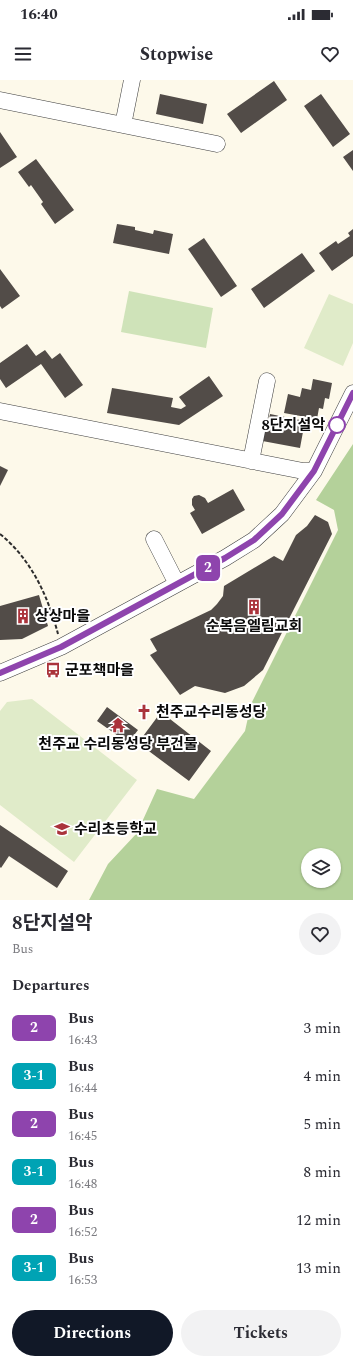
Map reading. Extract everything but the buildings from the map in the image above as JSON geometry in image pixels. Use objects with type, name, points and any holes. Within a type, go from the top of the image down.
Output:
[{"type":"street","points":[[123,125],[132,80]]},
{"type":"street","points":[[0,100],[217,144]]},
{"type":"street","points":[[251,461],[267,381]]},
{"type":"street","points":[[0,673],[61,647],[225,558],[254,540],[282,514],[314,471],[353,393]]},
{"type":"street","points":[[0,411],[303,471],[314,471]]},
{"type":"street","points":[[154,539],[177,584]]},
{"type":"path","points":[[0,534],[12,544],[31,569],[45,596],[54,618],[61,647]]},
{"type":"green space","points":[[129,291],[213,308],[206,348],[121,332]]},
{"type":"green space","points":[[329,294],[353,304],[353,343],[343,366],[304,348]]},
{"type":"green space","points":[[353,444],[353,900],[89,900],[108,864],[137,833],[157,789],[194,799],[245,731],[251,704],[338,530],[334,510],[316,500]]},
{"type":"green space","points":[[32,699],[137,780],[74,862],[0,805],[0,711],[7,702]]},
{"type":"bus line","name":"2","points":[[0,673],[61,647],[225,558],[254,540],[282,514],[314,471],[353,393]]},
{"type":"place","name":"8단지설악","points":[[337,425]]},
{"type":"place","name":"순복음엘림교회","points":[[254,607]]},
{"type":"place","name":"상상마을","points":[[23,616]]},
{"type":"place","name":"군포책마을","points":[[53,670]]},
{"type":"place","name":"천주교수리동성당","points":[[144,712]]},
{"type":"place","name":"천주교 수리동성당 부건물","points":[[118,725]]},
{"type":"place","name":"수리초등학교","points":[[62,829]]}]
